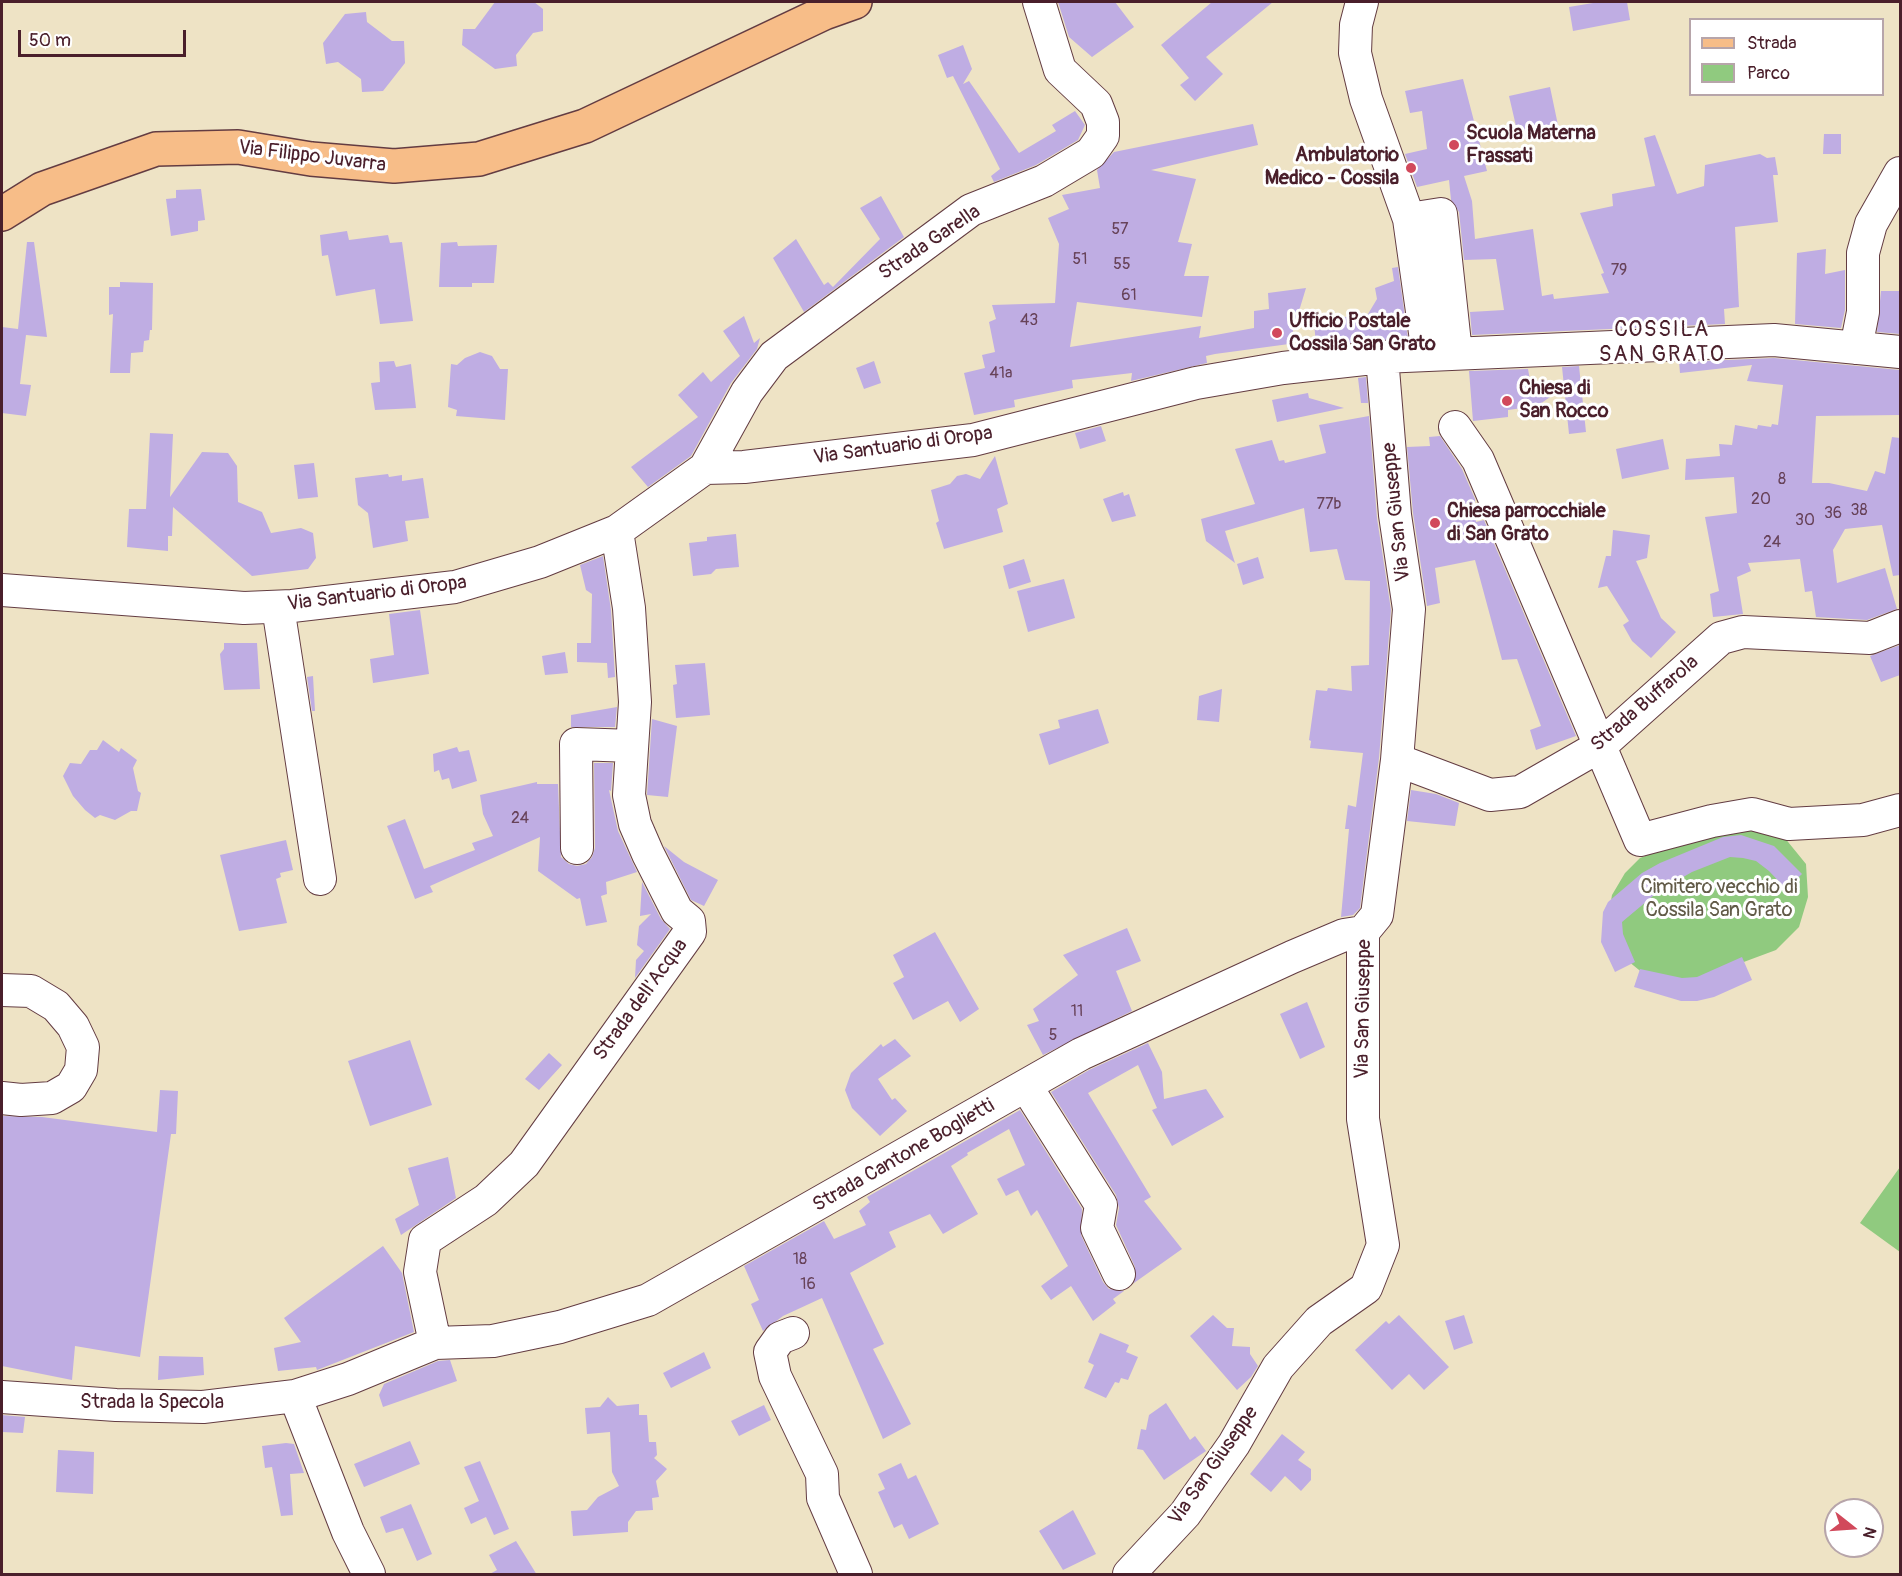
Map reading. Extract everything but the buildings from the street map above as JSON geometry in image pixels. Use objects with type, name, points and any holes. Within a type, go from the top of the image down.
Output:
[{"type":"main road","name":"Via Filippo Juvarra","points":[[2,214],[42,189],[156,149],[238,147],[311,159],[394,166],[480,159],[585,126],[824,13],[855,2]]},
{"type":"street","name":"Strada Garella","points":[[705,468],[747,392],[774,356],[971,210],[1044,181],[1091,153],[1103,136],[1103,122],[1096,104],[1060,70],[1039,2]]},
{"type":"street","points":[[1362,2],[1356,25],[1355,53],[1366,99],[1409,219],[1441,214],[1442,354]]},
{"type":"street","points":[[1856,348],[1863,312],[1863,253],[1871,224],[1900,173]]},
{"type":"street","name":"Via Santuario di Oropa","points":[[2,590],[199,606],[278,607],[455,587],[540,562],[617,531],[705,468],[744,467],[973,440],[1196,383],[1283,368],[1382,357],[1774,340],[1900,352]]},
{"type":"street","name":"Via San Giuseppe","points":[[1130,1575],[1191,1505],[1234,1444],[1278,1367],[1319,1321],[1366,1288],[1383,1245],[1363,1119],[1363,932],[1377,915],[1397,760],[1409,609],[1395,515],[1382,357]]},
{"type":"street","points":[[1455,427],[1478,460],[1640,840],[1712,821],[1752,814],[1789,824],[1863,820],[1900,810]]},
{"type":"street","name":"Strada dell'Acqua","points":[[435,1342],[420,1272],[425,1240],[486,1200],[524,1164],[690,932],[689,921],[677,911],[635,824],[629,795],[635,702],[631,631],[617,531]]},
{"type":"street","points":[[278,607],[320,879]]},
{"type":"street","name":"Strada Buffarola","points":[[1397,760],[1490,795],[1520,792],[1600,746],[1721,638],[1743,632],[1870,638],[1900,626]]},
{"type":"street","points":[[577,848],[576,744],[632,746]]},
{"type":"street","name":"Strada Cantone Boglietti","points":[[435,1342],[504,1339],[560,1327],[648,1300],[1081,1054],[1292,957],[1344,935],[1363,932]]},
{"type":"street","points":[[2,990],[31,991],[56,1006],[73,1026],[83,1047],[81,1070],[71,1087],[62,1093],[52,1098],[21,1100],[2,1098]]},
{"type":"street","points":[[1026,1086],[1101,1205],[1097,1228],[1119,1274]]},
{"type":"street","points":[[793,1333],[780,1338],[770,1352],[775,1376],[822,1474],[823,1498],[856,1575]]},
{"type":"street","name":"Strada la Specola","points":[[2,1397],[116,1405],[203,1407],[295,1396],[348,1379],[435,1342]]},
{"type":"street","points":[[295,1396],[348,1532],[369,1575]]},
{"type":"green space","name":"Cimitero vecchio di Cossila San Grato","points":[[1729,824],[1784,837],[1806,864],[1808,897],[1799,927],[1776,950],[1698,979],[1672,985],[1644,974],[1623,957],[1608,918],[1612,895],[1625,873],[1640,858]]},
{"type":"green space","points":[[1900,1167],[1900,1252],[1860,1223]]},
{"type":"place","name":"Scuola Materna Frassati","points":[[1454,145]]},
{"type":"place","name":"Ambulatorio Medico - Cossila","points":[[1411,168]]},
{"type":"place","name":"Ufficio Postale Cossila San Grato","points":[[1277,333]]},
{"type":"place","name":"Chiesa di San Rocco","points":[[1507,401]]},
{"type":"place","name":"Chiesa parrocchiale di San Grato","points":[[1435,523]]},
{"type":"district","name":"COSSILA SAN GRATO","points":[[1662,342]]}]
